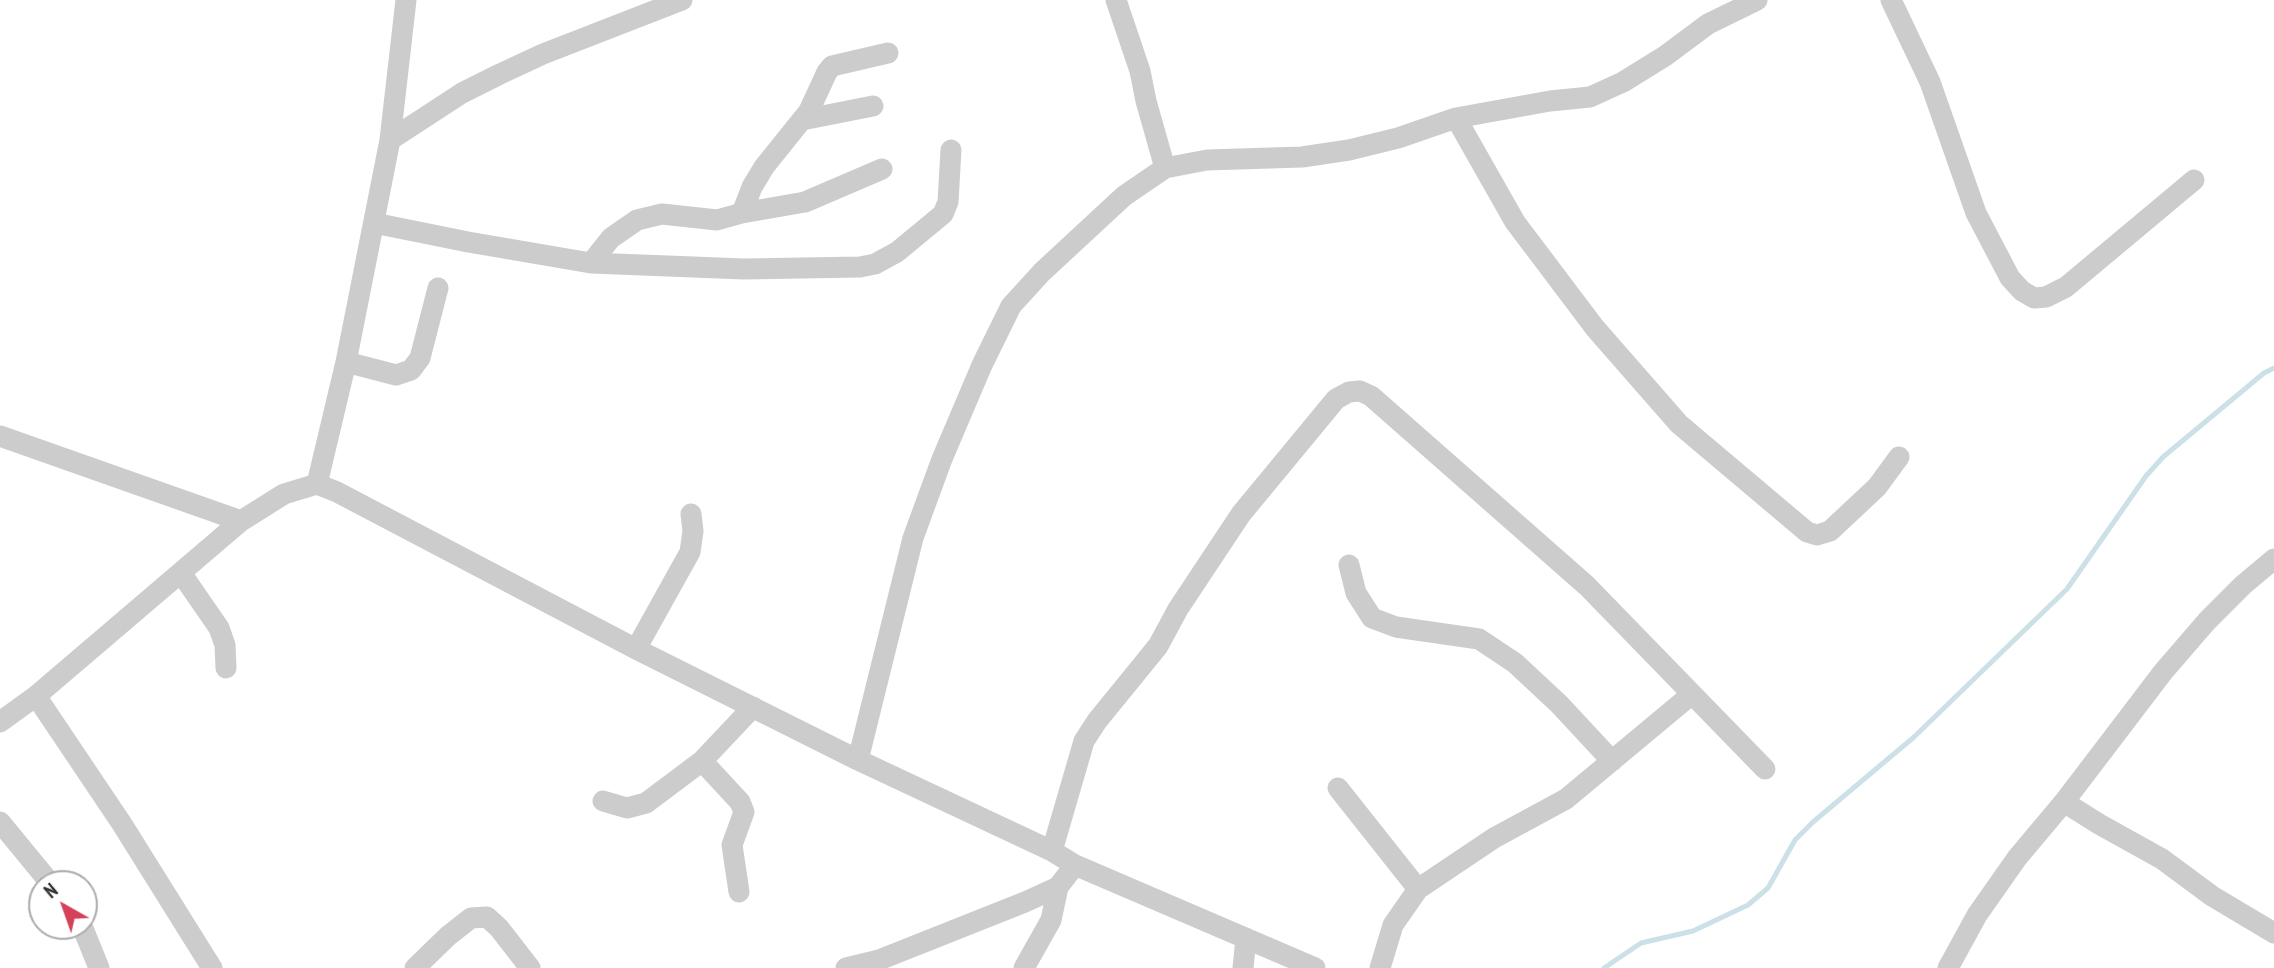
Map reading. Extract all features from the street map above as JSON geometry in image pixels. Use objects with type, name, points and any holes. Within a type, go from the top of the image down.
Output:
[{"type":"street","points":[[317,484],[346,362],[390,140],[406,0]]},
{"type":"street","points":[[390,140],[461,93],[500,74],[543,54],[682,0]]},
{"type":"street","points":[[1116,0],[1140,71],[1165,168]]},
{"type":"street","points":[[858,760],[913,538],[942,459],[982,365],[1011,306],[1042,272],[1124,196],[1165,168],[1207,160],[1302,157],[1349,150],[1398,138],[1455,118],[1550,101],[1590,97],[1623,82],[1665,56],[1708,24],[1757,0]]},
{"type":"street","points":[[1891,0],[1935,93],[1976,213],[2010,278],[2022,291],[2034,298],[2046,298],[2066,287],[2194,180]]},
{"type":"street","points":[[742,213],[752,187],[764,167],[802,120],[832,66],[888,52]]},
{"type":"street","points":[[802,120],[873,106]]},
{"type":"street","points":[[1455,118],[1515,222],[1604,338],[1679,424],[1807,532],[1817,535],[1830,531],[1877,488],[1899,457]]},
{"type":"street","points":[[374,223],[591,263],[744,269],[841,268],[876,264],[897,252],[943,214],[948,202],[951,150]]},
{"type":"street","points":[[591,263],[611,238],[637,220],[662,214],[717,220],[805,202],[882,169]]},
{"type":"street","points":[[346,362],[396,375],[411,370],[420,358],[438,288]]},
{"type":"street","points":[[1052,851],[1084,741],[1158,646],[1178,609],[1241,514],[1336,399],[1349,392],[1360,391],[1371,396],[1587,586],[1765,769]]},
{"type":"street","points":[[0,436],[241,521]]},
{"type":"street","points":[[0,722],[36,696],[241,521],[284,494],[317,484],[858,760],[1052,851],[1075,865],[1315,968]]},
{"type":"street","points":[[636,649],[690,552],[691,514]]},
{"type":"street","points":[[1948,968],[1983,906],[2017,858],[2064,802],[2163,672],[2207,621],[2274,559]]},
{"type":"street","points":[[1349,565],[1356,593],[1372,618],[1396,626],[1479,639],[1515,663],[1559,704],[1612,761]]},
{"type":"street","points":[[181,573],[219,628],[225,645],[226,668]]},
{"type":"street","points":[[1380,968],[1393,925],[1418,889],[1494,838],[1566,799],[1692,694]]},
{"type":"street","points":[[36,696],[122,824],[212,968]]},
{"type":"street","points":[[603,801],[627,808],[646,803],[702,761],[753,708]]},
{"type":"street","points":[[702,761],[740,802],[744,812],[732,845],[740,892]]},
{"type":"street","points":[[1338,788],[1418,889]]},
{"type":"street","points":[[2064,802],[2162,859],[2212,896],[2274,933]]},
{"type":"street","points":[[0,822],[39,870]]},
{"type":"street","points":[[1024,968],[1051,920],[1058,887],[1075,865]]},
{"type":"street","points":[[846,968],[879,960],[1058,887]]},
{"type":"street","points":[[415,968],[471,918],[487,917],[530,968]]},
{"type":"street","points":[[1243,968],[1246,938]]},
{"type":"street","points":[[88,940],[99,968]]},
{"type":"waterway","points":[[1604,968],[1641,943],[1693,931],[1748,905],[1768,888],[1795,840],[1914,737],[2067,589],[2146,476],[2163,457],[2264,373],[2274,368]]}]
